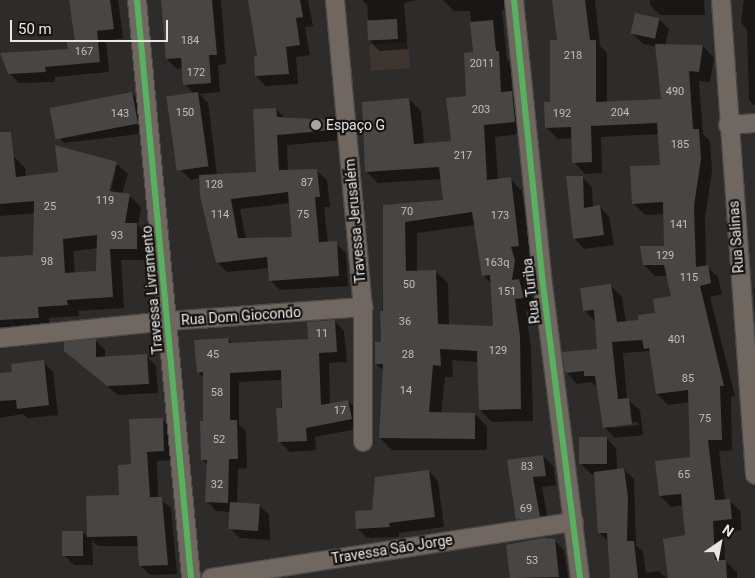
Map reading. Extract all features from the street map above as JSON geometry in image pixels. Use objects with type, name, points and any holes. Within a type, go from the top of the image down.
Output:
[{"type":"street","name":"Travessa Livramento","points":[[136,0],[191,578]]},
{"type":"street","name":"Travessa Jerusalém","points":[[335,0],[363,307],[363,442]]},
{"type":"street","name":"Rua Turiba","points":[[514,0],[542,285],[580,578]]},
{"type":"street","name":"Rua Salinas","points":[[721,0],[728,125],[755,475]]},
{"type":"street","points":[[728,125],[755,123]]},
{"type":"street","name":"Rua Dom Giocondo","points":[[0,338],[168,321],[363,307]]},
{"type":"street","name":"Travessa São Jorge","points":[[211,578],[574,522]]},
{"type":"shaded area","points":[[408,42],[410,68],[371,71],[369,45]]},
{"type":"building","points":[[69,0],[110,0],[114,29],[97,31],[100,62],[45,67],[46,72],[8,74],[0,53],[68,49],[67,42],[75,42]]},
{"type":"building","points":[[161,0],[212,0],[217,55],[209,55],[211,83],[183,85],[181,58],[166,59]]},
{"type":"building","points":[[248,0],[300,0],[303,17],[296,18],[300,45],[286,47],[289,74],[255,76],[254,56],[257,56]]},
{"type":"building","points":[[552,0],[585,0],[590,40],[596,40],[596,102],[661,99],[655,44],[703,45],[699,72],[689,71],[693,129],[699,129],[701,159],[694,206],[696,267],[708,265],[711,283],[700,286],[724,386],[720,386],[722,440],[708,440],[715,500],[730,499],[732,519],[713,521],[715,560],[726,560],[727,578],[668,578],[663,539],[685,535],[681,494],[659,496],[655,461],[690,457],[688,390],[656,394],[649,348],[644,349],[642,340],[612,342],[618,399],[629,398],[632,424],[603,428],[595,376],[584,376],[584,371],[565,373],[562,352],[597,349],[594,310],[583,311],[580,288],[611,284],[617,322],[638,320],[638,315],[655,313],[653,299],[671,296],[664,265],[643,265],[640,246],[664,246],[663,202],[632,204],[630,166],[660,165],[657,123],[591,126],[592,162],[572,163],[571,127],[545,128],[544,102],[550,102],[550,40],[557,40]]},
{"type":"building","points":[[635,13],[659,18],[655,39],[631,34]]},
{"type":"building","points":[[397,19],[398,39],[368,41],[367,21]]},
{"type":"building","points":[[493,20],[496,51],[499,51],[501,92],[512,91],[515,122],[484,125],[487,180],[511,177],[519,246],[511,247],[515,260],[512,280],[519,279],[524,298],[515,299],[520,336],[521,409],[479,410],[477,351],[440,349],[441,366],[433,365],[429,412],[475,413],[475,439],[379,438],[383,364],[375,364],[375,342],[381,342],[380,311],[383,311],[383,205],[443,200],[439,167],[365,172],[362,102],[409,98],[414,144],[451,141],[446,98],[466,96],[464,53],[473,52],[470,22]],"holes":[[[472,212],[482,276],[490,275],[493,326],[438,324],[436,270],[406,271],[405,222]]]},
{"type":"building","points":[[132,92],[138,123],[56,139],[50,108]]},
{"type":"building","points":[[198,92],[208,166],[177,171],[166,96]]},
{"type":"building","points":[[276,108],[277,117],[333,120],[333,130],[277,135],[279,170],[317,169],[320,197],[315,197],[319,242],[337,241],[339,276],[269,281],[267,257],[216,263],[200,196],[199,175],[256,172],[253,109]],"holes":[[[288,192],[292,237],[238,238],[231,199]]]},
{"type":"building","points":[[0,132],[11,132],[16,177],[58,172],[55,145],[117,162],[109,191],[130,194],[125,223],[137,223],[137,249],[110,249],[113,297],[67,300],[68,305],[38,307],[39,318],[0,320],[0,257],[33,255],[34,201],[0,204]],"holes":[[[97,235],[96,271],[65,273],[63,239]]]},
{"type":"building","points":[[566,176],[583,176],[584,208],[600,205],[604,235],[573,239]]},
{"type":"building","points":[[335,320],[337,352],[319,353],[321,405],[348,400],[352,419],[306,428],[307,441],[278,442],[276,408],[282,408],[281,370],[230,373],[230,420],[237,420],[238,459],[229,459],[228,503],[205,502],[207,460],[201,460],[200,421],[203,421],[203,372],[197,373],[194,340],[228,338],[229,343],[308,339],[307,322]]},
{"type":"building","points":[[96,339],[96,357],[147,354],[149,384],[107,386],[64,351],[64,342]]},
{"type":"building","points":[[44,360],[49,405],[17,409],[16,400],[0,401],[0,373],[12,372],[11,364]]},
{"type":"building","points":[[163,418],[164,451],[147,452],[150,497],[162,497],[168,565],[139,566],[137,536],[87,537],[86,496],[119,495],[118,465],[131,464],[129,419]]},
{"type":"building","points":[[579,437],[607,437],[607,464],[579,464]]},
{"type":"building","points":[[543,455],[546,476],[533,477],[540,517],[516,520],[507,460]]},
{"type":"building","points":[[624,468],[628,497],[627,541],[634,541],[638,578],[610,578],[607,533],[598,533],[594,472]]},
{"type":"building","points":[[429,470],[435,517],[389,523],[390,527],[356,529],[355,511],[372,510],[375,477]]},
{"type":"building","points":[[230,502],[260,504],[258,531],[228,529]]},
{"type":"building","points":[[62,531],[83,531],[83,556],[62,556]]},
{"type":"building","points":[[543,538],[555,539],[559,577],[510,578],[506,545]]},
{"type":"cycle path","points":[[137,0],[191,578]]},
{"type":"cycle path","points":[[514,0],[543,285],[580,578]]},
{"type":"place","name":"Espaço G","points":[[316,125]]}]
